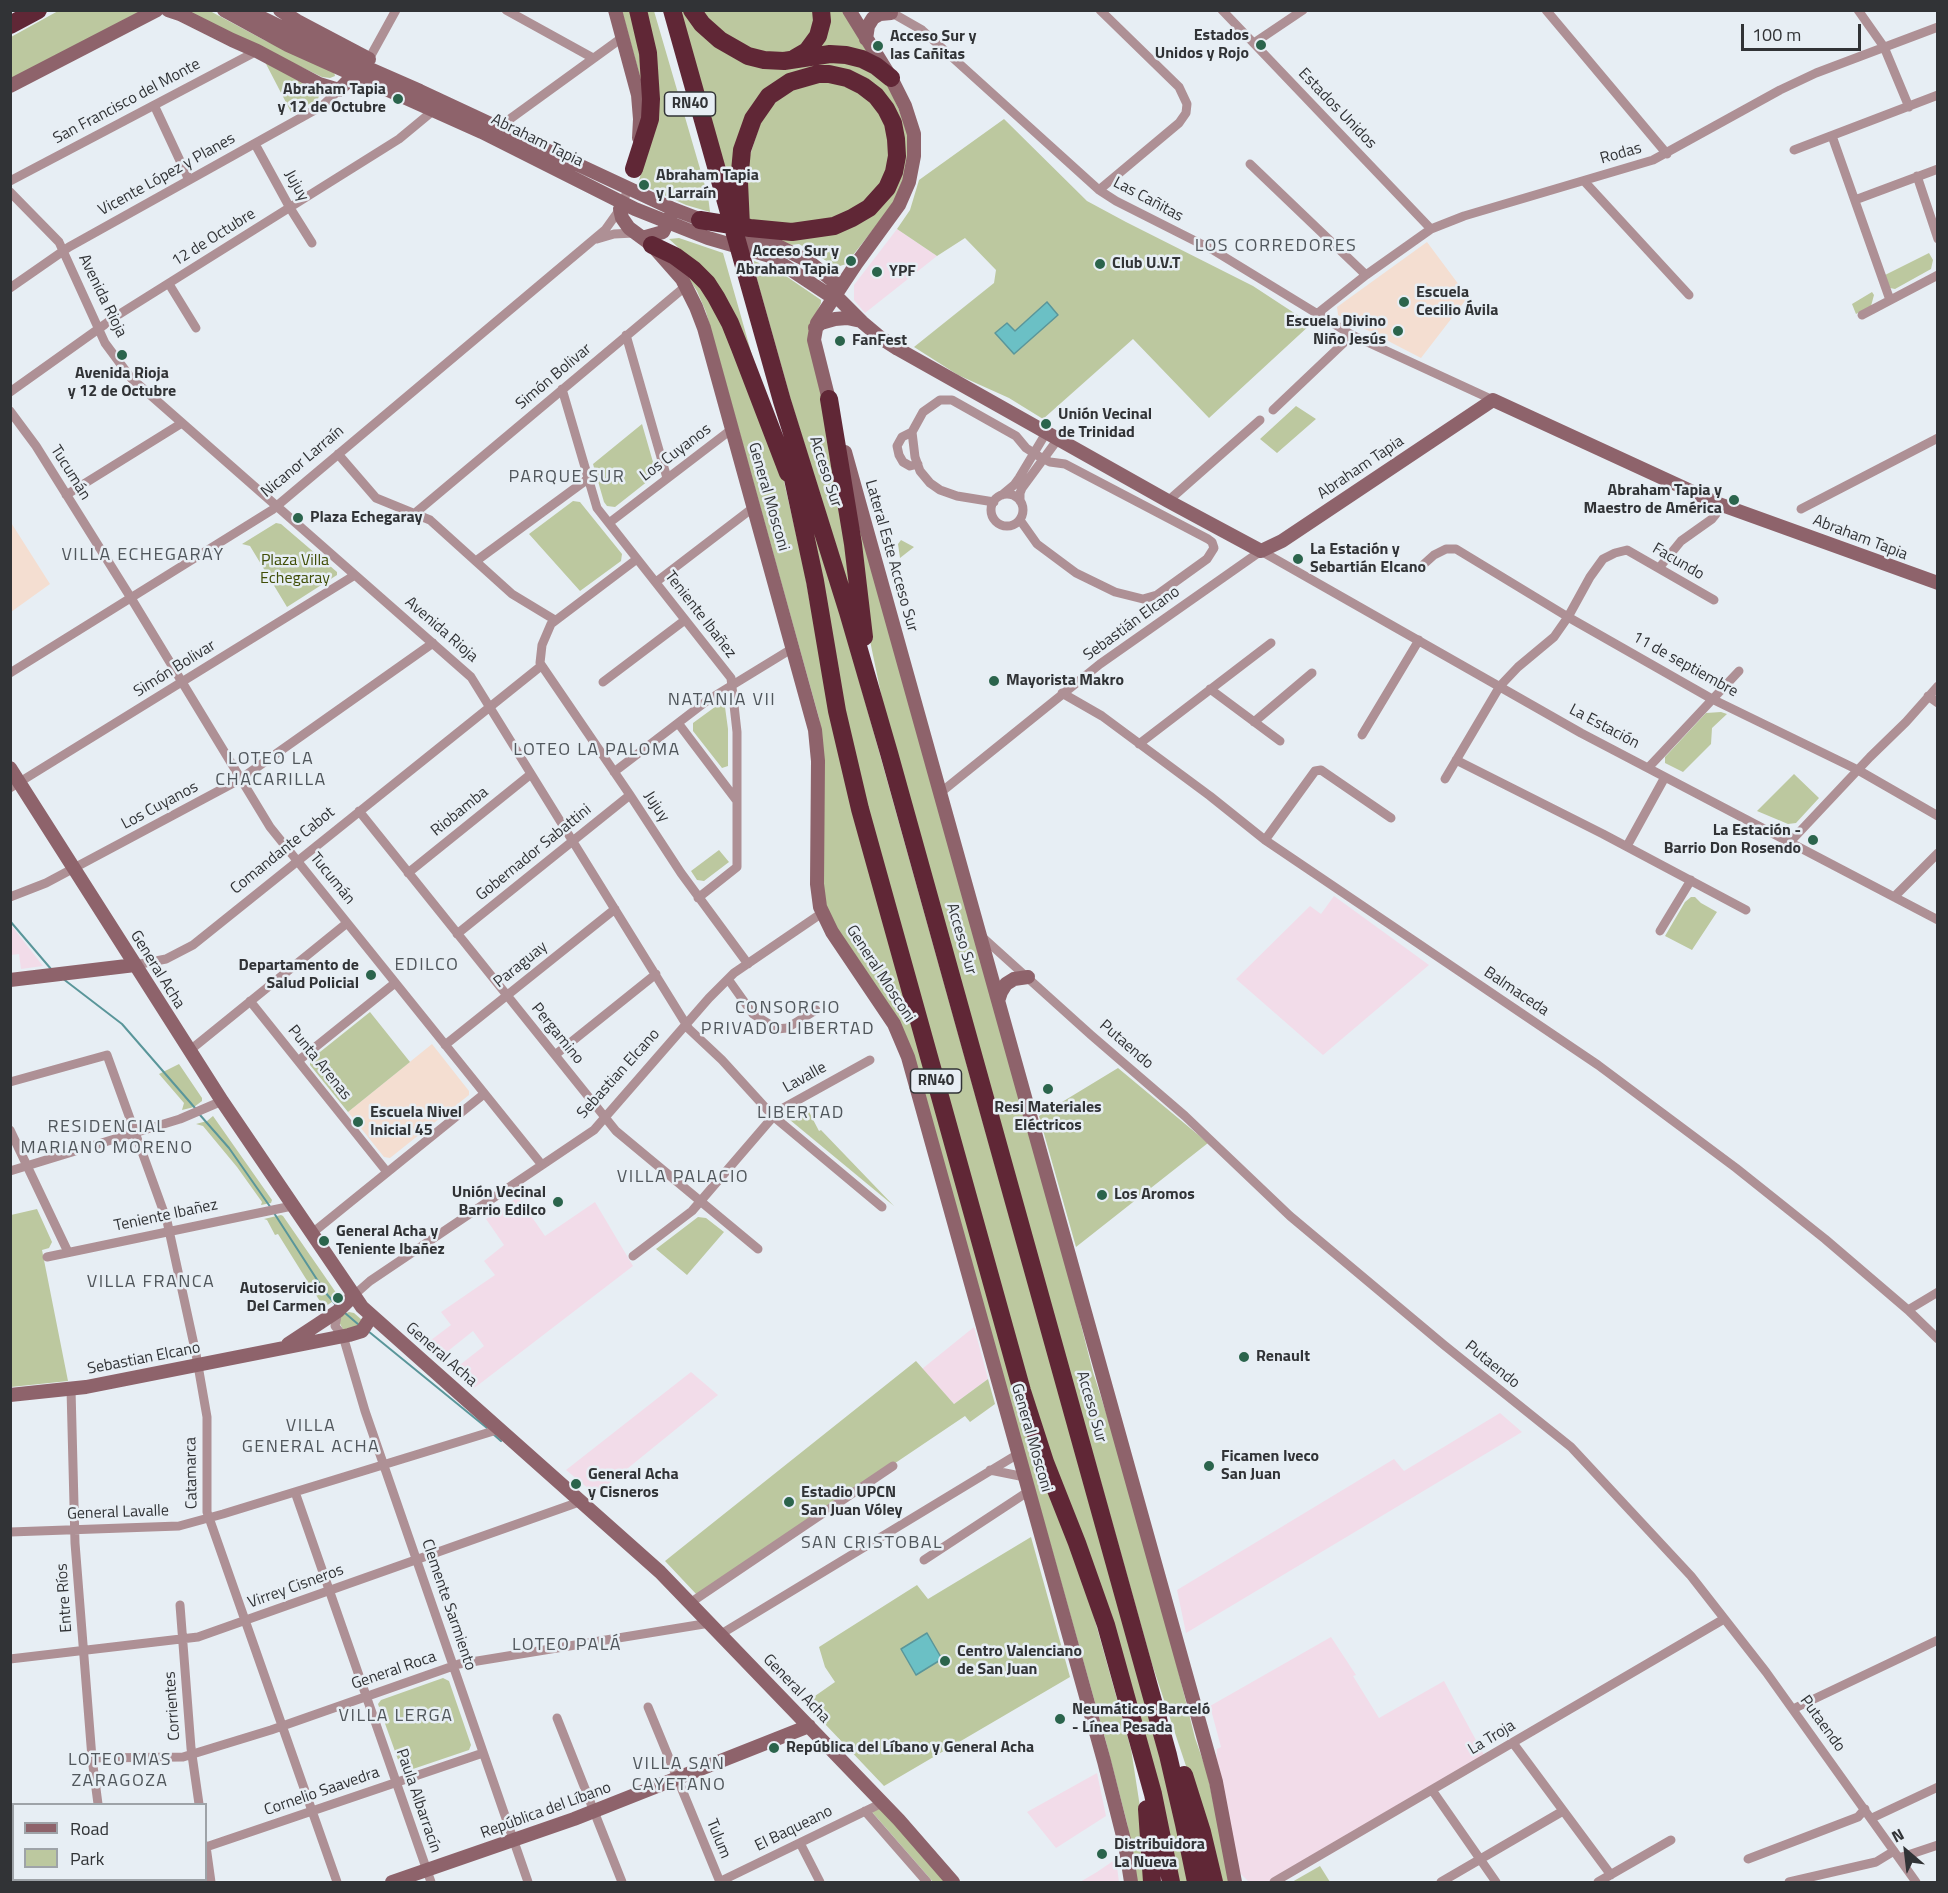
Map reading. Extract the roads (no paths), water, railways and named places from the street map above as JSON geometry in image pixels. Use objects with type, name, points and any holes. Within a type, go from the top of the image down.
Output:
[{"type":"highway","points":[[13,24],[38,10]]},
{"type":"highway","points":[[634,169],[650,119],[651,99],[648,53],[638,10]]},
{"type":"highway","name":"Acceso Sur","points":[[662,10],[727,201]]},
{"type":"highway","name":"Acceso Sur","points":[[672,10],[727,201],[799,504],[843,737],[873,857],[1022,1391],[1045,1462],[1097,1595],[1153,1794],[1171,1882]]},
{"type":"highway","points":[[692,10],[710,31],[737,51],[764,60],[791,60],[830,54],[846,55],[876,66],[891,78]]},
{"type":"highway","points":[[791,60],[814,44],[821,28],[821,10]]},
{"type":"highway","points":[[700,220],[792,232],[834,226],[860,214],[882,195],[896,165],[896,139],[886,109],[876,96],[863,86],[838,76],[818,74],[783,85],[763,103],[749,128],[727,201]]},
{"type":"highway","points":[[642,239],[675,256],[694,270],[707,283],[716,297],[730,323],[799,504]]},
{"type":"highway","name":"Acceso Sur","points":[[742,269],[873,698],[1143,1663],[1176,1787],[1196,1882]]},
{"type":"highway","points":[[828,399],[853,544],[873,698]]},
{"type":"highway","points":[[1143,1663],[1189,1790],[1214,1882]]},
{"type":"highway","points":[[1139,1742],[1152,1882]]},
{"type":"street","points":[[10,86],[157,10]]},
{"type":"street","points":[[168,10],[257,51],[319,84],[339,90],[362,66],[396,10]]},
{"type":"street","name":"Abraham Tapia","points":[[224,10],[288,45],[362,66],[434,110],[498,133],[629,187],[708,238],[770,256],[829,295],[834,288]]},
{"type":"street","name":"Abraham Tapia","points":[[246,10],[274,26],[362,66],[498,133],[621,206],[700,220],[769,242],[795,253],[834,288],[862,321],[898,349],[1167,501],[1261,551],[1282,541],[1492,400],[1719,504],[1938,583]]},
{"type":"street","points":[[280,10],[362,66]]},
{"type":"street","points":[[506,10],[593,58]]},
{"type":"street","points":[[615,10],[640,108],[639,138],[629,187]]},
{"type":"street","points":[[815,328],[834,288],[848,276],[899,205],[913,168],[915,144],[912,124],[891,78],[849,10]]},
{"type":"street","points":[[1099,190],[1179,123],[1186,113],[1187,104],[1179,87],[1100,10]]},
{"type":"street","name":"Estados Unidos","points":[[1222,10],[1431,229]]},
{"type":"street","points":[[1254,43],[1303,10]]},
{"type":"street","points":[[1546,10],[1667,154]]},
{"type":"street","points":[[1858,10],[1884,47],[1909,106]]},
{"type":"street","points":[[866,39],[868,26],[873,18],[889,12]]},
{"type":"street","name":"Las Cañitas","points":[[889,12],[922,30],[1099,190],[1116,201],[1213,250],[1352,335],[1492,400]]},
{"type":"street","name":"Rodas","points":[[1317,313],[1431,229],[1464,216],[1653,160],[1780,90],[1816,73],[1938,27]]},
{"type":"street","points":[[498,133],[503,124],[623,37]]},
{"type":"street","name":"San Francisco del Monte","points":[[10,181],[257,51]]},
{"type":"street","name":"Vicente López y Planes","points":[[10,288],[63,251],[322,106],[339,90]]},
{"type":"street","points":[[1794,150],[1938,96]]},
{"type":"street","points":[[154,105],[189,180]]},
{"type":"street","name":"12 de Octubre","points":[[10,392],[99,329],[399,139],[434,110]]},
{"type":"street","points":[[1832,136],[1890,300]]},
{"type":"street","name":"Jujuy","points":[[255,144],[312,243]]},
{"type":"street","points":[[1250,164],[1366,275]]},
{"type":"street","points":[[1855,200],[1938,169]]},
{"type":"street","points":[[1917,176],[1938,239]]},
{"type":"street","points":[[1584,181],[1689,296]]},
{"type":"street","name":"Nicanor Larraín","points":[[10,673],[277,506],[592,241],[609,225],[629,187]]},
{"type":"street","name":"Avenida Rioja","points":[[10,192],[59,242],[105,344],[131,378],[471,677],[686,1023],[773,1116],[882,1207]]},
{"type":"street","name":"General Mosconi","points":[[621,206],[622,218],[671,266],[686,286],[700,317],[816,737],[817,885],[822,913],[832,932],[894,1024],[905,1045],[1104,1761],[1125,1844],[1131,1882]]},
{"type":"street","name":"Nicanor Larraín","points":[[592,241],[614,234],[642,239],[663,232],[671,215]]},
{"type":"street","points":[[1862,315],[1938,275]]},
{"type":"street","points":[[169,284],[196,327]]},
{"type":"street","name":"Simón Bolivar","points":[[414,514],[686,286]]},
{"type":"street","points":[[815,328],[821,323],[835,319],[847,318],[862,321]]},
{"type":"street","name":"Lateral Este Acceso Sur","points":[[815,328],[814,340],[828,399],[854,483],[940,793]]},
{"type":"street","points":[[626,335],[667,478]]},
{"type":"street","points":[[1273,410],[1352,335]]},
{"type":"street","name":"Teniente Ibañez","points":[[562,389],[597,508],[731,678],[737,732],[737,867],[698,897]]},
{"type":"street","points":[[1020,501],[1012,495],[998,498],[957,496],[940,490],[924,476],[918,464],[912,439],[912,432],[923,412],[940,400],[952,400],[1016,436],[1026,448],[1044,459],[1065,464],[1208,539],[1212,542],[1214,549],[1207,559],[1157,595],[1143,599],[1115,592],[1076,573],[1036,544],[1020,520]]},
{"type":"street","name":"Tucumán","points":[[10,411],[36,446],[270,827],[542,1165]]},
{"type":"street","points":[[1167,501],[1260,420]]},
{"type":"street","points":[[66,495],[182,423]]},
{"type":"street","name":"Los Cuyanos","points":[[609,523],[732,429]]},
{"type":"street","points":[[912,432],[902,437],[897,446],[903,462],[909,466],[918,464]]},
{"type":"street","points":[[1052,436],[1044,459],[1020,493],[1023,510],[1020,520],[1005,526],[996,521],[991,512],[998,498],[1014,485],[1034,453],[1052,436]]},
{"type":"street","points":[[1801,509],[1938,438]]},
{"type":"street","points":[[338,454],[376,498],[430,520],[512,594],[555,620]]},
{"type":"street","points":[[476,561],[589,478]]},
{"type":"street","points":[[1659,568],[1681,541],[1712,519],[1719,504]]},
{"type":"street","points":[[656,582],[754,507]]},
{"type":"street","name":"11 de septiembre","points":[[1424,564],[1434,555],[1446,549],[1456,549],[1712,699],[1858,770],[1938,816]]},
{"type":"street","name":"Facundo","points":[[1568,616],[1590,577],[1603,560],[1615,553],[1627,550],[1714,600]]},
{"type":"street","name":"Sebastián Elcano","points":[[940,793],[1100,664],[1261,551]]},
{"type":"street","name":"La Estación","points":[[1261,551],[1581,733],[1938,920]]},
{"type":"street","points":[[541,666],[539,659],[549,625],[637,559]]},
{"type":"street","name":"Simón Bolivar","points":[[15,786],[355,575]]},
{"type":"street","points":[[1445,779],[1500,686],[1518,667],[1554,637],[1568,616]]},
{"type":"street","points":[[603,682],[686,620]]},
{"type":"street","points":[[1362,735],[1419,640]]},
{"type":"street","name":"Los Cuyanos","points":[[10,897],[46,883],[241,778],[433,643]]},
{"type":"street","points":[[1139,744],[1271,643]]},
{"type":"street","points":[[614,772],[708,700],[793,648]]},
{"type":"street","name":"Jujuy","points":[[541,666],[698,897],[748,964]]},
{"type":"street","name":"Comandante Cabot","points":[[10,980],[135,965],[158,961],[186,950],[541,666]]},
{"type":"street","points":[[1648,768],[1739,671]]},
{"type":"street","points":[[1254,722],[1312,673]]},
{"type":"street","points":[[1790,842],[1938,686]]},
{"type":"street","points":[[1210,689],[1280,741]]},
{"type":"street","name":"Balmaceda","points":[[1062,693],[1102,716],[1265,840],[1598,1065],[1736,1168],[1849,1258],[1938,1339]]},
{"type":"street","points":[[1928,696],[1938,703]]},
{"type":"street","points":[[678,723],[737,801]]},
{"type":"street","points":[[1456,760],[1627,846],[1746,910]]},
{"type":"street","name":"General Acha","points":[[10,768],[15,786],[74,868],[189,1051],[353,1296],[371,1317],[657,1569],[722,1634],[882,1803],[953,1882]]},
{"type":"street","points":[[1265,840],[1315,771],[1321,770],[1390,818]]},
{"type":"street","name":"Riobamba","points":[[408,873],[531,774]]},
{"type":"street","points":[[1627,846],[1665,777]]},
{"type":"street","points":[[940,793],[1216,1782],[1235,1882]]},
{"type":"street","name":"Gobernador Sabattini","points":[[457,934],[630,795]]},
{"type":"street","name":"Pergamino","points":[[359,811],[616,1131],[758,1249]]},
{"type":"street","points":[[1894,897],[1938,853]]},
{"type":"street","points":[[1660,931],[1691,880]]},
{"type":"street","name":"Paraguay","points":[[445,1045],[615,909]]},
{"type":"street","name":"Sebastian Elcano","points":[[283,1348],[338,1311],[364,1286],[594,1130],[708,998],[748,964],[822,913]]},
{"type":"street","points":[[189,1051],[347,922]]},
{"type":"street","name":"Putaendo","points":[[980,934],[1090,1035],[1185,1116],[1290,1216],[1571,1447],[1691,1576],[1793,1709],[1916,1882]]},
{"type":"street","points":[[555,1055],[656,974]]},
{"type":"street","points":[[998,1001],[1000,992],[1006,984],[1014,979],[1028,977]]},
{"type":"street","points":[[728,979],[753,1014],[777,1029],[787,1028],[816,1010]]},
{"type":"street","points":[[298,1061],[395,983]]},
{"type":"street","name":"Punta Arenas","points":[[250,1001],[387,1172]]},
{"type":"street","name":"Catamarca","points":[[10,1082],[107,1055],[169,1231],[207,1417],[207,1512],[337,1882]]},
{"type":"street","name":"Lavalle","points":[[633,1256],[692,1211],[778,1111],[870,1059]]},
{"type":"street","points":[[311,1234],[484,1094]]},
{"type":"street","points":[[10,1171],[180,1119],[222,1101]]},
{"type":"street","points":[[10,1130],[68,1252]]},
{"type":"street","name":"Teniente Ibañez","points":[[47,1257],[292,1206]]},
{"type":"street","points":[[1908,1310],[1938,1292]]},
{"type":"street","points":[[338,1311],[335,1325],[344,1336]]},
{"type":"street","name":"Sebastian Elcano","points":[[10,1395],[86,1388],[344,1336],[362,1331],[371,1317]]},
{"type":"street","name":"Clemente Sarmiento","points":[[344,1336],[354,1377],[528,1882]]},
{"type":"street","name":"Entre Ríos","points":[[71,1389],[75,1529],[92,1758],[98,1803]]},
{"type":"street","name":"General Lavalle","points":[[10,1532],[179,1526],[500,1429]]},
{"type":"street","points":[[722,1634],[1018,1454]]},
{"type":"street","points":[[690,1603],[893,1466]]},
{"type":"street","points":[[990,1470],[1025,1477]]},
{"type":"street","points":[[924,1560],[1029,1491]]},
{"type":"street","name":"Paula Albarracín","points":[[295,1492],[429,1877]]},
{"type":"street","name":"Virrey Cisneros","points":[[10,1659],[198,1637],[582,1501]]},
{"type":"street","name":"Corrientes","points":[[180,1605],[192,1754],[199,1803]]},
{"type":"street","name":"La Troja","points":[[1274,1882],[1724,1619]]},
{"type":"street","name":"General Roca","points":[[92,1758],[183,1757],[282,1726],[453,1666],[710,1623]]},
{"type":"street","points":[[1793,1709],[1938,1640]]},
{"type":"street","name":"Tulum","points":[[648,1707],[719,1882]]},
{"type":"street","points":[[556,1719],[622,1882]]},
{"type":"street","name":"República del Líbano","points":[[392,1882],[429,1877],[513,1841],[594,1812],[809,1726]]},
{"type":"street","points":[[1513,1743],[1563,1811],[1605,1880],[1671,1840]]},
{"type":"street","name":"Cornelio Saavedra","points":[[207,1846],[483,1753]]},
{"type":"street","points":[[1872,1818],[1938,1786]]},
{"type":"street","points":[[1432,1790],[1496,1882]]},
{"type":"street","name":"El Baqueano","points":[[719,1882],[882,1803]]},
{"type":"street","points":[[1748,1859],[1858,1817],[1865,1809]]},
{"type":"street","points":[[865,1811],[927,1882]]},
{"type":"street","points":[[1441,1882],[1563,1811]]},
{"type":"street","points":[[800,1843],[820,1882]]},
{"type":"street","points":[[1788,1882],[1938,1845]]},
{"type":"street","points":[[207,1853],[211,1882]]},
{"type":"water","points":[[1047,302],[1058,315],[1014,354],[995,333],[1007,323],[1015,331]]},
{"type":"water","points":[[927,1633],[942,1659],[916,1675],[901,1649]]},
{"type":"waterway","points":[[10,921],[51,969]]},
{"type":"waterway","points":[[62,978],[122,1024],[195,1108]]},
{"type":"waterway","points":[[200,1115],[229,1148],[271,1208]]},
{"type":"waterway","points":[[274,1213],[325,1292],[336,1305]]},
{"type":"waterway","points":[[345,1313],[359,1325]]},
{"type":"waterway","points":[[368,1331],[487,1428]]},
{"type":"waterway","points":[[493,1434],[501,1441]]},
{"type":"place","name":"Estados Unidos y Rojo","points":[[1261,45]]},
{"type":"place","name":"Acceso Sur y las Cañitas","points":[[878,46]]},
{"type":"place","name":"Abraham Tapia y 12 de Octubre","points":[[398,99]]},
{"type":"place","name":"Abraham Tapia y Larraín","points":[[644,185]]},
{"type":"place","name":"Acceso Sur y Abraham Tapia","points":[[851,261]]},
{"type":"place","name":"Club U.V.T","points":[[1100,264]]},
{"type":"place","name":"YPF","points":[[877,272]]},
{"type":"place","name":"Escuela Cecilio Ávila","points":[[1404,302]]},
{"type":"place","name":"Escuela Divino Niño Jesús","points":[[1398,331]]},
{"type":"place","name":"FanFest","points":[[840,341]]},
{"type":"place","name":"Avenida Rioja y 12 de Octubre","points":[[122,355]]},
{"type":"place","name":"Unión Vecinal de Trinidad","points":[[1046,424]]},
{"type":"place","name":"Abraham Tapia y Maestro de América","points":[[1734,500]]},
{"type":"place","name":"Plaza Echegaray","points":[[298,518]]},
{"type":"place","name":"La Estación y Sebartián Elcano","points":[[1298,559]]},
{"type":"place","name":"Mayorista Makro","points":[[994,681]]},
{"type":"place","name":"La Estación - Barrio Don Rosendo","points":[[1813,840]]},
{"type":"place","name":"Departamento de Salud Policial","points":[[371,975]]},
{"type":"place","name":"Resi Materiales Eléctricos","points":[[1048,1089]]},
{"type":"place","name":"Escuela Nivel Inicial 45","points":[[358,1122]]},
{"type":"place","name":"Los Aromos","points":[[1102,1195]]},
{"type":"place","name":"Unión Vecinal Barrio Edilco","points":[[558,1202]]},
{"type":"place","name":"General Acha y Teniente Ibañez","points":[[324,1241]]},
{"type":"place","name":"Autoservicio Del Carmen","points":[[338,1298]]},
{"type":"place","name":"Renault","points":[[1244,1357]]},
{"type":"place","name":"Ficamen Iveco San Juan","points":[[1209,1466]]},
{"type":"place","name":"General Acha y Cisneros","points":[[576,1484]]},
{"type":"place","name":"Estadio UPCN San Juan Vóley","points":[[789,1502]]},
{"type":"place","name":"Centro Valenciano de San Juan","points":[[945,1661]]},
{"type":"place","name":"Neumáticos Barceló - Línea Pesada","points":[[1060,1719]]},
{"type":"place","name":"República del Líbano y General Acha","points":[[774,1748]]},
{"type":"place","name":"Distribuidora La Nueva","points":[[1102,1854]]},
{"type":"district","name":"LOS CORREDORES","points":[[1276,247]]},
{"type":"district","name":"PARQUE SUR","points":[[567,478]]},
{"type":"district","name":"VILLA ECHEGARAY","points":[[143,556]]},
{"type":"district","name":"NATANIA VII","points":[[722,701]]},
{"type":"district","name":"LOTEO LA PALOMA","points":[[597,751]]},
{"type":"district","name":"LOTEO LA CHACARILLA","points":[[271,770]]},
{"type":"district","name":"EDILCO","points":[[427,966]]},
{"type":"district","name":"CONSORCIO PRIVADO LIBERTAD","points":[[788,1019]]},
{"type":"district","name":"LIBERTAD","points":[[801,1114]]},
{"type":"district","name":"RESIDENCIAL MARIANO MORENO","points":[[107,1138]]},
{"type":"district","name":"VILLA PALACIO","points":[[683,1178]]},
{"type":"district","name":"VILLA FRANCA","points":[[151,1283]]},
{"type":"district","name":"VILLA GENERAL ACHA","points":[[311,1437]]},
{"type":"district","name":"SAN CRISTOBAL","points":[[872,1544]]},
{"type":"district","name":"LOTEO PALÁ","points":[[567,1646]]},
{"type":"district","name":"VILLA LERGA","points":[[396,1717]]},
{"type":"district","name":"LOTEO MAS ZARAGOZA","points":[[120,1771]]},
{"type":"district","name":"VILLA SAN CAYETANO","points":[[679,1775]]},
{"type":"park label","name":"Plaza Villa Echegaray","points":[[295,570]]}]
